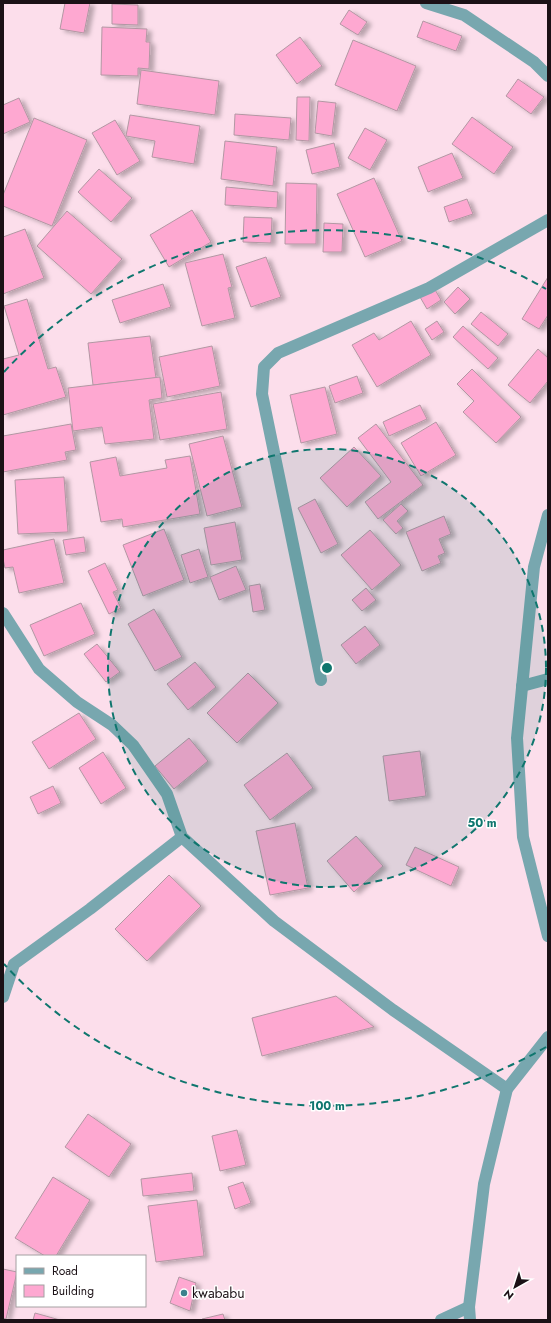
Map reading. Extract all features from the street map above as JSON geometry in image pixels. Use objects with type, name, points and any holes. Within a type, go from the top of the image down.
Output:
[{"type":"street","points":[[426,3],[464,15],[534,62],[548,76]]},
{"type":"street","points":[[321,680],[262,394],[264,367],[278,353],[429,288],[548,220]]},
{"type":"street","points":[[548,515],[534,567],[517,738],[523,837],[548,936]]},
{"type":"street","points":[[3,613],[39,669],[76,702],[112,725],[133,745],[167,794],[182,837],[274,921],[393,1010],[507,1089]]},
{"type":"street","points":[[522,686],[548,679]]},
{"type":"street","points":[[3,997],[14,964],[90,909],[182,837]]},
{"type":"street","points":[[470,1320],[469,1307],[476,1261],[484,1184],[507,1089],[548,1037]]},
{"type":"street","points":[[441,1320],[469,1307]]},
{"type":"building","points":[[65,3],[90,3],[84,33],[60,29]]},
{"type":"building","points":[[112,4],[138,5],[138,25],[112,24]]},
{"type":"building","points":[[349,10],[367,22],[358,35],[340,24]]},
{"type":"building","points":[[423,21],[462,36],[456,51],[417,37]]},
{"type":"building","points":[[102,27],[147,29],[146,42],[150,42],[149,69],[138,68],[138,76],[101,75]]},
{"type":"building","points":[[300,37],[322,66],[297,84],[276,55]]},
{"type":"building","points":[[353,40],[416,66],[397,111],[335,85]]},
{"type":"building","points":[[141,70],[219,81],[215,115],[137,104]]},
{"type":"building","points":[[518,79],[544,97],[531,114],[506,96]]},
{"type":"building","points":[[297,97],[310,97],[309,141],[296,140]]},
{"type":"building","points":[[19,98],[30,122],[3,134],[3,105]]},
{"type":"building","points":[[318,101],[336,103],[332,136],[315,133]]},
{"type":"building","points":[[235,114],[291,118],[289,140],[234,135]]},
{"type":"building","points":[[130,115],[200,126],[194,164],[152,157],[155,141],[126,136]]},
{"type":"building","points":[[472,117],[513,147],[494,174],[452,144]]},
{"type":"building","points":[[34,118],[87,140],[52,226],[3,206],[3,195]]},
{"type":"building","points":[[115,120],[140,161],[117,175],[92,133]]},
{"type":"building","points":[[365,128],[387,140],[370,170],[348,158]]},
{"type":"building","points":[[225,141],[277,147],[273,186],[221,179]]},
{"type":"building","points":[[334,143],[340,167],[312,174],[306,150]]},
{"type":"building","points":[[452,153],[463,178],[428,192],[418,167]]},
{"type":"building","points":[[99,169],[132,198],[111,222],[78,192]]},
{"type":"building","points":[[374,178],[402,241],[365,257],[337,194]]},
{"type":"building","points":[[286,183],[317,184],[316,244],[285,244]]},
{"type":"building","points":[[226,187],[278,192],[277,208],[225,205]]},
{"type":"building","points":[[467,199],[473,214],[449,222],[444,207]]},
{"type":"building","points":[[192,210],[211,242],[169,267],[150,235]]},
{"type":"building","points":[[67,211],[122,259],[91,294],[37,246]]},
{"type":"building","points":[[244,217],[272,218],[271,243],[243,242]]},
{"type":"building","points":[[324,223],[343,224],[342,252],[323,252]]},
{"type":"building","points":[[25,229],[44,278],[3,294],[3,237]]},
{"type":"building","points":[[223,254],[232,287],[228,288],[235,318],[202,326],[185,263]]},
{"type":"building","points":[[266,257],[281,297],[251,307],[236,267]]},
{"type":"building","points":[[548,277],[548,315],[539,329],[522,319]]},
{"type":"building","points":[[163,284],[171,307],[120,323],[112,300]]},
{"type":"building","points":[[458,287],[470,299],[455,314],[444,302]]},
{"type":"building","points":[[434,288],[441,300],[427,309],[420,297]]},
{"type":"building","points":[[27,299],[48,369],[56,367],[66,397],[3,415],[3,359],[19,355],[4,306]]},
{"type":"building","points":[[481,312],[508,334],[498,346],[471,324]]},
{"type":"building","points":[[411,321],[431,355],[377,387],[352,345],[374,333],[379,340]]},
{"type":"building","points":[[437,321],[444,332],[432,340],[425,329]]},
{"type":"building","points":[[463,326],[498,358],[488,369],[453,337]]},
{"type":"building","points":[[150,336],[156,378],[93,385],[88,343]]},
{"type":"building","points":[[212,346],[220,386],[167,397],[159,357]]},
{"type":"building","points":[[538,349],[548,358],[548,381],[530,403],[508,385]]},
{"type":"building","points":[[472,369],[521,417],[496,443],[463,412],[474,401],[457,384]]},
{"type":"building","points":[[357,376],[363,393],[335,403],[329,386]]},
{"type":"building","points":[[160,377],[162,398],[149,400],[154,439],[105,444],[102,427],[73,431],[68,388]]},
{"type":"building","points":[[325,387],[337,434],[301,443],[290,395]]},
{"type":"building","points":[[221,392],[227,429],[160,440],[153,404]]},
{"type":"building","points":[[420,405],[427,419],[389,436],[383,422]]},
{"type":"building","points":[[436,422],[456,455],[421,476],[401,443]]},
{"type":"building","points":[[71,424],[76,450],[65,452],[67,460],[3,472],[3,436]]},
{"type":"building","points":[[376,424],[423,485],[378,519],[365,502],[391,482],[358,438]]},
{"type":"building","points":[[223,436],[242,507],[207,516],[189,444]]},
{"type":"building","points":[[354,447],[381,476],[347,507],[320,478]]},
{"type":"building","points":[[190,456],[200,514],[123,527],[122,519],[101,522],[90,462],[116,457],[120,476],[167,468],[165,460]]},
{"type":"building","points":[[64,477],[68,532],[18,534],[15,480]]},
{"type":"building","points":[[315,499],[338,544],[321,553],[298,508]]},
{"type":"building","points":[[401,504],[408,511],[397,521],[403,528],[396,534],[383,520]]},
{"type":"building","points":[[444,516],[451,534],[439,539],[445,553],[438,556],[441,563],[422,571],[406,532]]},
{"type":"building","points":[[235,522],[242,560],[211,565],[204,528]]},
{"type":"building","points":[[164,529],[184,580],[143,596],[123,545]]},
{"type":"building","points":[[370,530],[401,565],[372,590],[341,555]]},
{"type":"building","points":[[84,537],[86,552],[66,555],[63,540]]},
{"type":"building","points":[[54,539],[64,583],[19,593],[13,567],[5,568],[3,550]]},
{"type":"building","points":[[199,549],[208,577],[190,583],[181,555]]},
{"type":"building","points":[[105,563],[118,590],[113,592],[121,608],[109,614],[88,571]]},
{"type":"building","points":[[236,566],[246,590],[219,600],[210,577]]},
{"type":"building","points":[[260,584],[265,610],[253,612],[249,586]]},
{"type":"building","points":[[366,588],[376,600],[362,611],[352,600]]},
{"type":"building","points":[[81,603],[95,634],[44,656],[30,625]]},
{"type":"building","points":[[154,609],[182,657],[155,671],[128,624]]},
{"type":"building","points":[[365,626],[380,645],[356,664],[341,645]]},
{"type":"building","points":[[97,644],[120,672],[106,682],[84,654]]},
{"type":"building","points":[[195,662],[216,687],[188,710],[167,684]]},
{"type":"building","points":[[248,673],[278,703],[237,743],[207,713]]},
{"type":"building","points":[[79,713],[96,739],[49,769],[32,742]]},
{"type":"building","points":[[189,738],[208,761],[174,789],[155,766]]},
{"type":"building","points":[[420,751],[426,796],[389,801],[383,756]]},
{"type":"building","points":[[103,752],[126,788],[101,804],[79,768]]},
{"type":"building","points":[[287,753],[313,788],[270,820],[244,785]]},
{"type":"building","points":[[53,786],[61,803],[38,814],[30,797]]},
{"type":"building","points":[[295,823],[308,888],[270,895],[256,831]]},
{"type":"building","points":[[356,836],[383,866],[354,892],[327,861]]},
{"type":"building","points":[[415,847],[459,867],[451,886],[406,865]]},
{"type":"building","points":[[169,875],[201,906],[147,961],[115,929]]},
{"type":"building","points":[[336,996],[374,1027],[262,1056],[252,1018]]},
{"type":"building","points":[[88,1114],[131,1144],[109,1177],[65,1147]]},
{"type":"building","points":[[237,1130],[246,1165],[220,1171],[212,1136]]},
{"type":"building","points":[[192,1173],[194,1191],[143,1196],[141,1179]]},
{"type":"building","points":[[53,1177],[90,1200],[57,1255],[43,1255],[15,1238]]},
{"type":"building","points":[[243,1182],[251,1203],[235,1209],[228,1187]]},
{"type":"building","points":[[197,1200],[204,1256],[156,1262],[148,1206]]},
{"type":"building","points":[[3,1269],[16,1272],[16,1276],[6,1319],[3,1318]]},
{"type":"building","name":"kwababu","points":[[179,1277],[196,1283],[190,1311],[170,1303]]},
{"type":"building","points":[[35,1313],[60,1320],[33,1320]]},
{"type":"building","points":[[223,1314],[225,1320],[202,1320],[202,1319]]},
{"type":"place","name":"kwababu","points":[[184,1293]]}]
